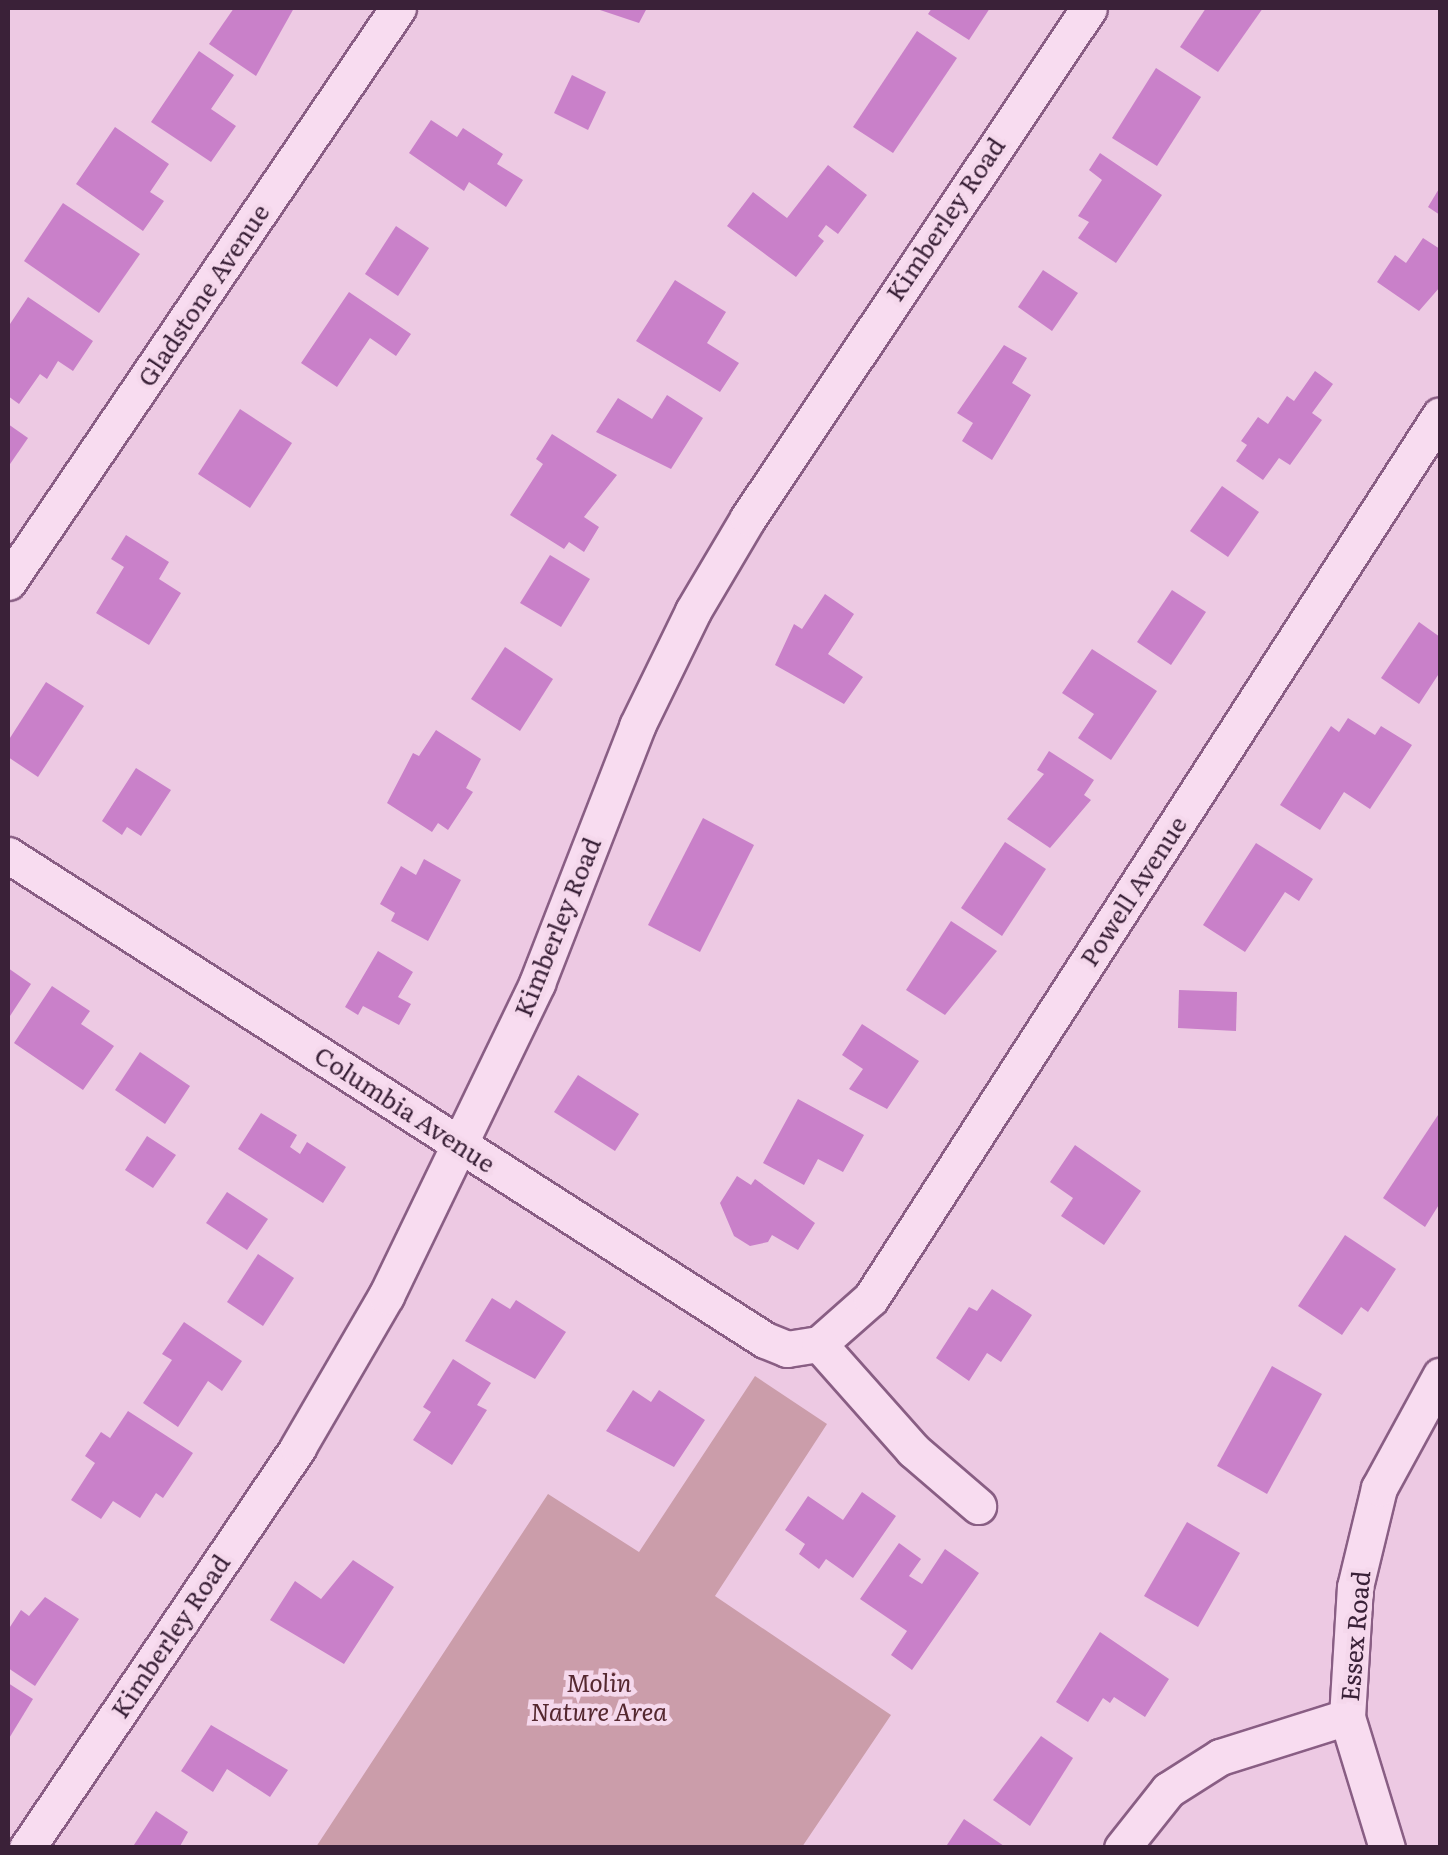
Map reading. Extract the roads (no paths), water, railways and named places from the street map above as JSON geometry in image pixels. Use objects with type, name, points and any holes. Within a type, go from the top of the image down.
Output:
[{"type":"street","name":"Gladstone Avenue","points":[[8,582],[398,8]]},
{"type":"street","name":"Kimberley Road","points":[[27,1848],[298,1448],[463,1146],[537,983],[637,726],[694,611],[758,501],[1089,8]]},
{"type":"street","name":"Powell Avenue","points":[[813,1346],[871,1298],[1440,416]]},
{"type":"street","name":"Columbia Avenue","points":[[8,855],[764,1340],[813,1346]]},
{"type":"street","points":[[813,1346],[886,1422],[978,1506]]},
{"type":"street","name":"Essex Road","points":[[1388,1848],[1347,1717],[1355,1586],[1380,1488],[1440,1376]]},
{"type":"street","points":[[1122,1848],[1168,1790],[1220,1757],[1347,1717]]},
{"type":"park label","name":"Molin Nature Area","points":[[599,1698]]}]
